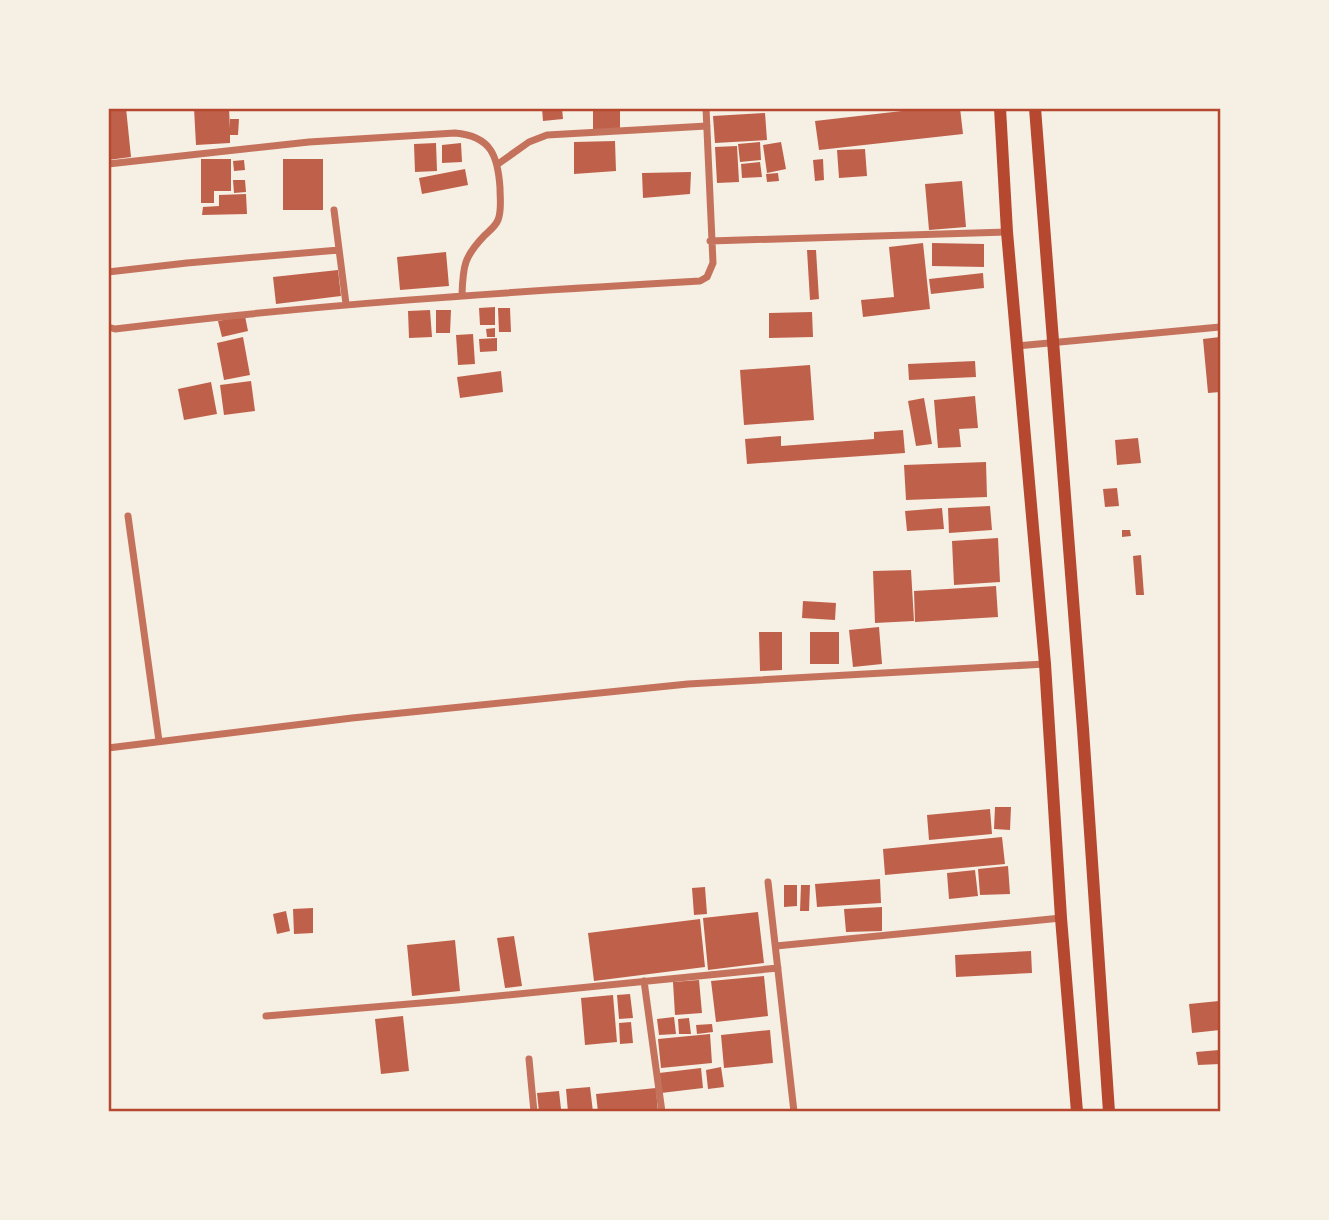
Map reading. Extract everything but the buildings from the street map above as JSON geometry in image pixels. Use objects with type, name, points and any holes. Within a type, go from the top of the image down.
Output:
[{"type":"main road","points":[[1000,108],[1007,232],[1045,664],[1061,918],[1077,1111]]},
{"type":"main road","points":[[1035,108],[1083,729],[1109,1111]]},
{"type":"street","points":[[108,327],[114,329],[462,294],[701,281],[712,270],[706,108]]},
{"type":"street","points":[[498,164],[529,142],[547,135],[706,126]]},
{"type":"street","points":[[108,164],[309,142],[471,134],[484,143],[498,164],[501,210],[497,223],[472,249],[463,265],[462,294]]},
{"type":"street","points":[[334,210],[346,304]]},
{"type":"street","points":[[710,241],[1007,232]]},
{"type":"street","points":[[108,272],[340,250]]},
{"type":"street","points":[[1017,346],[1220,327]]},
{"type":"street","points":[[128,516],[159,741]]},
{"type":"street","points":[[108,748],[352,718],[688,684],[1045,664]]},
{"type":"street","points":[[768,882],[794,1111]]},
{"type":"street","points":[[775,946],[1061,918]]},
{"type":"street","points":[[266,1016],[778,968]]},
{"type":"street","points":[[643,981],[662,1111]]},
{"type":"street","points":[[529,1059],[534,1111]]}]
